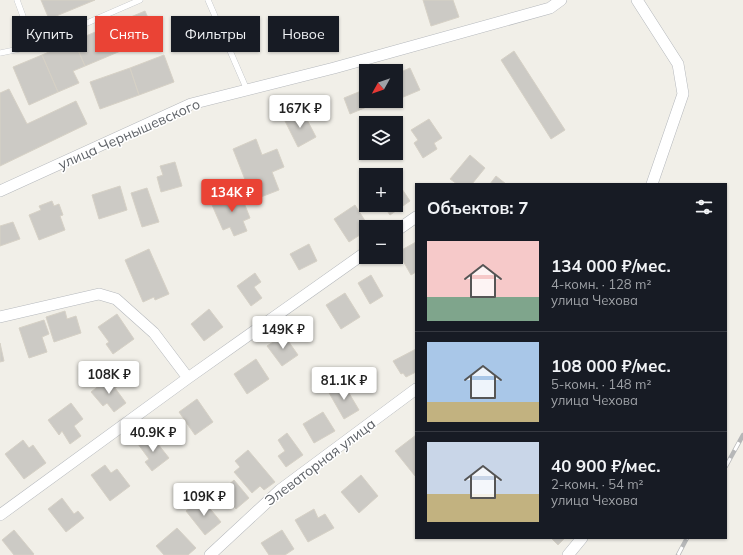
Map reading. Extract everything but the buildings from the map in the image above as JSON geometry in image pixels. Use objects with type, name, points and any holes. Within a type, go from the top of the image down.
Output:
[{"type":"street","name":"улица Чернышевского","points":[[0,191],[191,104],[334,68],[561,0]]},
{"type":"street","points":[[637,0],[678,64],[683,94],[652,183]]},
{"type":"street","points":[[403,226],[415,218]]},
{"type":"street","points":[[0,515],[188,378],[359,257]]},
{"type":"street","points":[[0,317],[99,294],[116,299],[154,333],[188,378]]},
{"type":"street","name":"Элеваторная улица","points":[[210,555],[280,490],[415,390]]},
{"type":"street","points":[[568,555],[581,539]]},
{"type":"lane","points":[[17,0],[23,16]]},
{"type":"lane","points":[[87,23],[140,0]]},
{"type":"lane","points":[[208,0],[246,90]]},
{"type":"lane","points":[[0,53],[12,51]]},
{"type":"railway","points":[[727,464],[743,435]]},
{"type":"railway","points":[[678,555],[686,539]]}]
